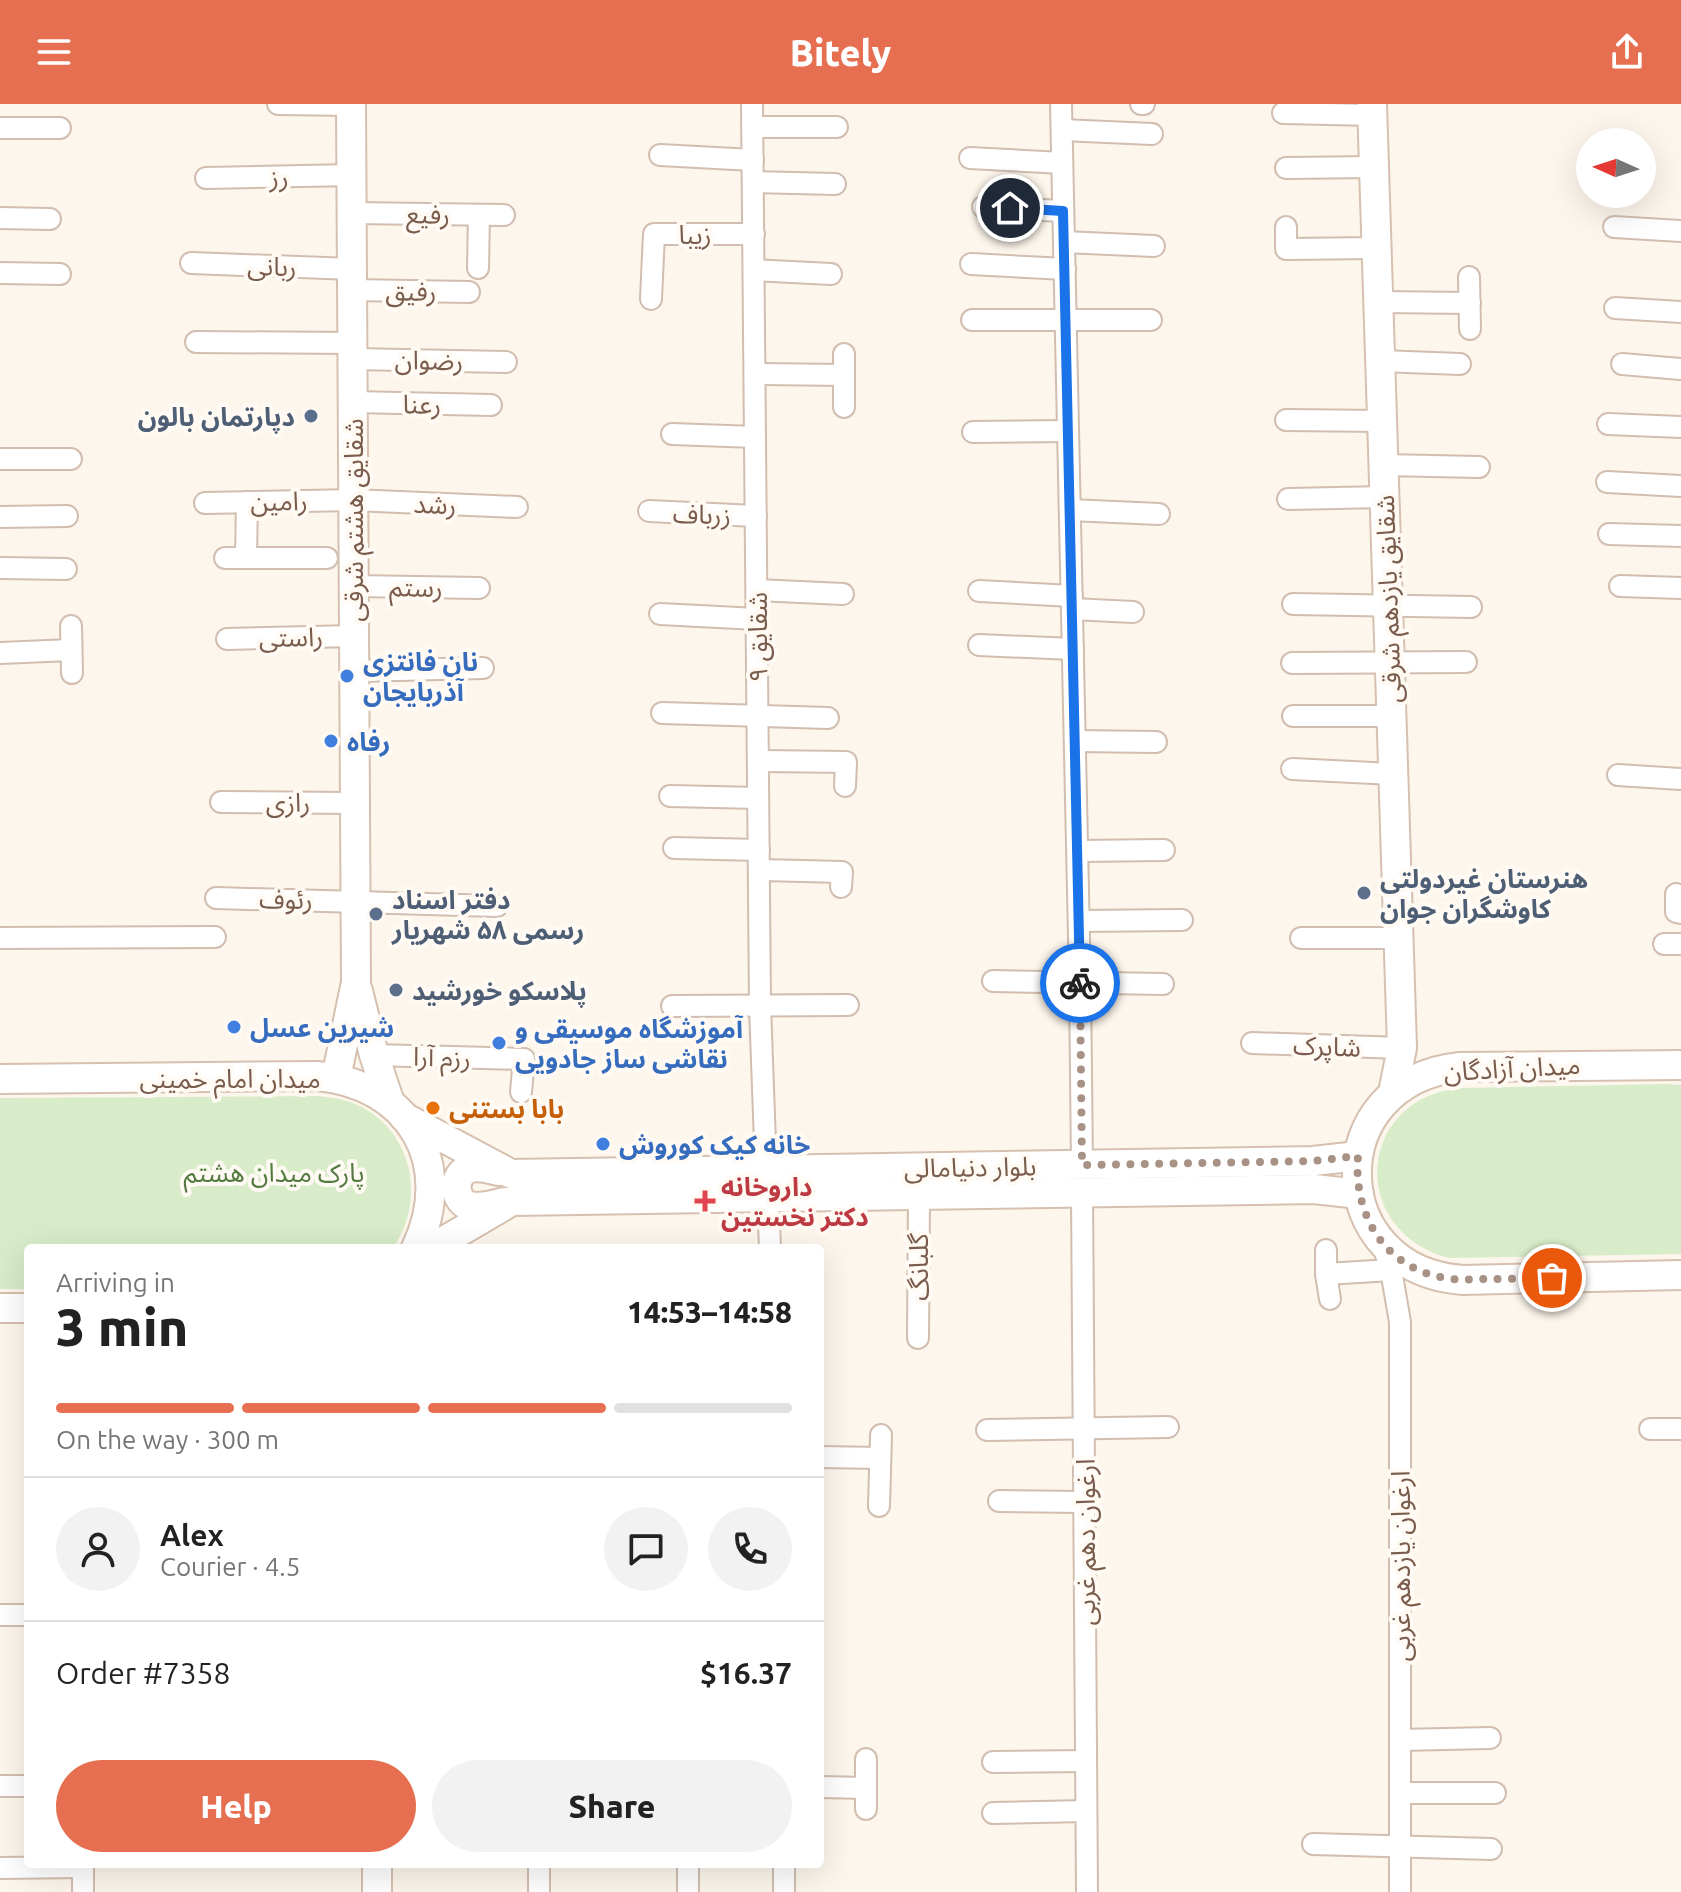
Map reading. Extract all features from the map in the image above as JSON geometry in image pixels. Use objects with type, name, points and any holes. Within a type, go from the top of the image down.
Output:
[{"type":"main road","name":"شقایق هشتم شرقی","points":[[336,1078],[356,982],[351,104]]},
{"type":"main road","name":"شقایق یازدهم شرقی","points":[[1373,109],[1402,1048],[1393,1093]]},
{"type":"main road","name":"شقایق هشتم شرقی","points":[[356,982],[374,1055],[397,1110]]},
{"type":"main road","name":"میدان آزادگان","points":[[1681,1065],[1451,1068],[1425,1074],[1408,1082],[1380,1106],[1362,1138],[1356,1175],[1363,1211],[1371,1228],[1382,1243],[1411,1266],[1428,1274],[1479,1279],[1681,1275]]},
{"type":"main road","name":"میدان امام خمینی","points":[[0,1079],[301,1076],[336,1078],[355,1083],[374,1091],[397,1110],[416,1133],[424,1151],[429,1170],[430,1210],[418,1244]]},
{"type":"main road","name":"بلوار دنیامالی","points":[[397,1110],[512,1187],[1082,1178],[1359,1194]]},
{"type":"main road","name":"بلوار دنیامالی","points":[[767,1184],[919,1195],[1082,1178],[1358,1156]]},
{"type":"main road","name":"بلوار دنیامالی","points":[[437,1244],[512,1187]]},
{"type":"main road","points":[[0,1308],[24,1308]]},
{"type":"main road","points":[[377,1868],[377,1892]]},
{"type":"street","points":[[278,104],[351,104]]},
{"type":"street","points":[[735,104],[752,104]]},
{"type":"street","name":"شقایق ۹","points":[[752,104],[760,1006],[770,1244]]},
{"type":"street","name":"ارغوان دهم غربی","points":[[1061,104],[1080,984],[1087,1892]]},
{"type":"street","points":[[1283,113],[1373,109]]},
{"type":"street","points":[[753,127],[837,127]]},
{"type":"street","points":[[0,128],[60,128]]},
{"type":"street","points":[[1062,130],[1152,134]]},
{"type":"street","points":[[660,155],[753,160]]},
{"type":"street","points":[[970,158],[1062,163]]},
{"type":"street","points":[[1286,168],[1374,167]]},
{"type":"street","name":"رز","points":[[206,178],[351,175]]},
{"type":"street","points":[[753,182],[835,184]]},
{"type":"street","points":[[983,207],[1063,211]]},
{"type":"street","name":"رفیع","points":[[352,213],[504,215]]},
{"type":"street","points":[[478,268],[479,215]]},
{"type":"street","points":[[0,218],[50,219]]},
{"type":"street","points":[[1286,227],[1286,249],[1377,248]]},
{"type":"street","points":[[1614,227],[1681,231]]},
{"type":"street","name":"زیبا","points":[[651,299],[654,234],[754,234]]},
{"type":"street","points":[[1064,242],[1154,246]]},
{"type":"street","name":"ربانی","points":[[191,263],[352,280]]},
{"type":"street","points":[[971,264],[1065,269]]},
{"type":"street","points":[[754,270],[831,274]]},
{"type":"street","points":[[0,273],[60,274]]},
{"type":"street","points":[[1469,277],[1470,329]]},
{"type":"street","name":"رفیق","points":[[352,280],[469,292]]},
{"type":"street","points":[[1379,302],[1470,303]]},
{"type":"street","points":[[1615,308],[1681,312]]},
{"type":"street","points":[[972,320],[1151,320]]},
{"type":"street","name":"رضوان","points":[[196,342],[506,362]]},
{"type":"street","points":[[844,354],[844,407]]},
{"type":"street","points":[[1380,361],[1460,364]]},
{"type":"street","points":[[1622,364],[1681,369]]},
{"type":"street","points":[[755,374],[844,375]]},
{"type":"street","name":"رعنا","points":[[353,402],[491,405]]},
{"type":"street","points":[[1286,420],[1382,421]]},
{"type":"street","points":[[1608,424],[1681,427]]},
{"type":"street","points":[[973,432],[1068,431]]},
{"type":"street","points":[[672,434],[755,437]]},
{"type":"street","points":[[0,459],[71,459]]},
{"type":"street","points":[[1384,465],[1479,467]]},
{"type":"street","points":[[1607,482],[1681,486]]},
{"type":"street","points":[[1288,499],[1385,497]]},
{"type":"street","name":"رامین","points":[[205,503],[353,500]]},
{"type":"street","name":"رشد","points":[[353,500],[517,507]]},
{"type":"street","points":[[246,558],[247,502]]},
{"type":"street","points":[[1070,510],[1159,514]]},
{"type":"street","name":"زرباف","points":[[649,511],[756,516]]},
{"type":"street","points":[[0,517],[67,516]]},
{"type":"street","points":[[1609,534],[1681,536]]},
{"type":"street","points":[[225,558],[327,558]]},
{"type":"street","points":[[0,568],[66,569]]},
{"type":"street","name":"رستم","points":[[354,586],[479,588]]},
{"type":"street","points":[[1620,586],[1681,588]]},
{"type":"street","points":[[757,590],[843,594]]},
{"type":"street","points":[[979,591],[1133,612]]},
{"type":"street","points":[[1293,604],[1471,607]]},
{"type":"street","points":[[660,614],[757,619]]},
{"type":"street","points":[[71,626],[72,673]]},
{"type":"street","name":"راستی","points":[[227,639],[354,636]]},
{"type":"street","points":[[979,645],[1073,649]]},
{"type":"street","points":[[0,653],[71,650]]},
{"type":"street","points":[[1292,663],[1466,662]]},
{"type":"street","points":[[354,671],[483,668]]},
{"type":"street","points":[[662,713],[828,718]]},
{"type":"street","points":[[1293,716],[1392,716]]},
{"type":"street","points":[[1075,741],[1156,742]]},
{"type":"street","points":[[758,761],[846,762],[845,786]]},
{"type":"street","points":[[1292,769],[1393,774]]},
{"type":"street","points":[[1618,775],[1681,779]]},
{"type":"street","points":[[670,796],[758,798]]},
{"type":"street","name":"رازی","points":[[221,802],[355,803]]},
{"type":"street","points":[[674,848],[842,872],[841,887]]},
{"type":"street","points":[[1078,851],[1164,850]]},
{"type":"street","name":"رئوف","points":[[216,898],[497,906]]},
{"type":"street","points":[[1079,921],[1182,920]]},
{"type":"street","points":[[0,938],[215,937]]},
{"type":"street","points":[[1301,938],[1399,938]]},
{"type":"street","points":[[993,981],[1163,984]]},
{"type":"street","points":[[672,1006],[848,1005]]},
{"type":"street","name":"شاپرک","points":[[1252,1043],[1402,1048]]},
{"type":"street","name":"رزم آرا","points":[[374,1055],[524,1059],[521,1092]]},
{"type":"street","name":"گلبانگ","points":[[918,1338],[919,1195]]},
{"type":"street","name":"ارغوان یازدهم غربی","points":[[1382,1243],[1391,1270],[1400,1322],[1400,1892]]},
{"type":"street","points":[[1326,1250],[1330,1299]]},
{"type":"street","points":[[1326,1274],[1391,1270]]},
{"type":"street","points":[[987,1430],[1168,1427]]},
{"type":"street","points":[[1650,1429],[1681,1429]]},
{"type":"street","points":[[879,1506],[881,1435]]},
{"type":"street","points":[[824,1457],[880,1458]]},
{"type":"street","points":[[999,1501],[1084,1502]]},
{"type":"street","points":[[0,1615],[24,1615]]},
{"type":"street","points":[[1400,1740],[1490,1738]]},
{"type":"street","points":[[866,1759],[866,1809]]},
{"type":"street","points":[[993,1762],[1086,1761]]},
{"type":"street","points":[[0,1786],[24,1786]]},
{"type":"street","points":[[824,1787],[866,1788]]},
{"type":"street","points":[[1400,1793],[1495,1793]]},
{"type":"street","points":[[993,1813],[1086,1811]]},
{"type":"street","points":[[1313,1844],[1491,1849]]},
{"type":"street","points":[[0,1868],[24,1867]]},
{"type":"street","points":[[83,1868],[83,1890]]},
{"type":"street","points":[[539,1868],[539,1892]]},
{"type":"street","points":[[688,1868],[688,1892]]},
{"type":"street","points":[[784,1868],[784,1892]]},
{"type":"green space","points":[[1681,1085],[1681,1254],[1449,1258],[1416,1243],[1393,1221],[1380,1195],[1377,1167],[1384,1139],[1400,1115],[1426,1097],[1461,1088]]},
{"type":"green space","name":"پارک میدان هشتم","points":[[316,1096],[347,1101],[369,1111],[386,1125],[399,1143],[411,1184],[410,1206],[404,1228],[395,1244],[24,1244],[24,1289],[0,1289],[0,1098]]},
{"type":"way so far","points":[[1080,983],[1082,1165],[1313,1161],[1358,1156],[1356,1175],[1359,1194],[1371,1228],[1382,1243],[1411,1266],[1428,1274],[1463,1280],[1552,1278]]},
{"type":"place","name":"دپارتمان بالون","points":[[311,416]]},
{"type":"place","name":"نان فانتزی آذربایجان","points":[[347,676]]},
{"type":"place","name":"رفاه","points":[[331,741]]},
{"type":"place","name":"هنرستان غیردولتی کاوشگران جوان","points":[[1364,893]]},
{"type":"place","name":"دفتر اسناد رسمی ۵۸ شهریار","points":[[376,914]]},
{"type":"place","name":"پلاسکو خورشید","points":[[396,990]]},
{"type":"place","name":"شیرین عسل","points":[[234,1027]]},
{"type":"place","name":"آموزشگاه موسیقی و نقاشی ساز جادویی","points":[[499,1043]]},
{"type":"place","name":"بابا بستنی","points":[[433,1108]]},
{"type":"place","name":"خانه کیک کوروش","points":[[603,1144]]},
{"type":"place","name":"داروخانه دکتر نخستین","points":[[705,1201]]},
{"type":"route","points":[[1010,208],[1063,211],[1080,983]]}]
